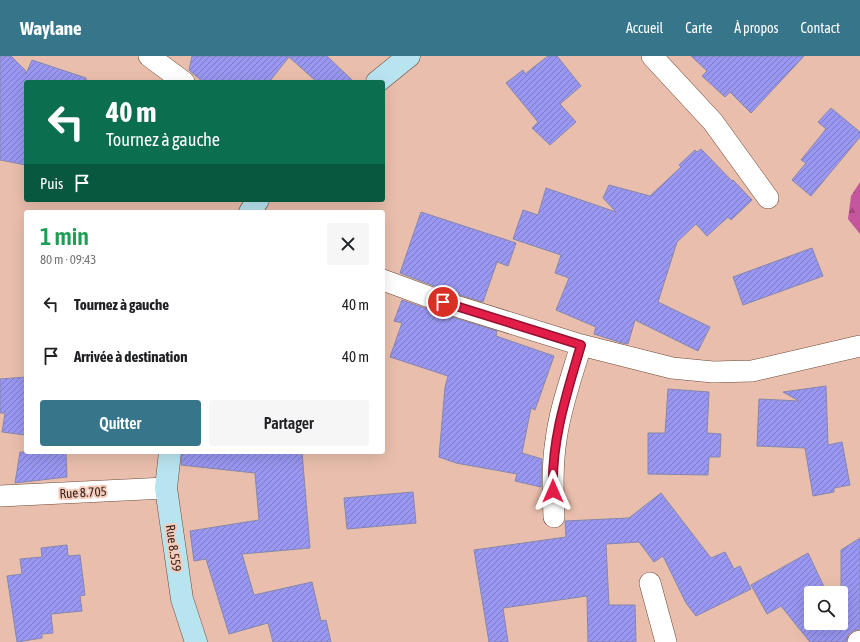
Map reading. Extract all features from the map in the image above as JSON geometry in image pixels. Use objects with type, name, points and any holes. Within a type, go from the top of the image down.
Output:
[{"type":"main road","points":[[379,80],[409,56]]},
{"type":"main road","name":"Rue 8.559","points":[[170,454],[166,488],[182,599],[196,642]]},
{"type":"street","points":[[149,56],[181,80]]},
{"type":"street","points":[[652,56],[713,122],[768,198]]},
{"type":"street","points":[[385,281],[443,302],[581,345],[672,368],[713,372],[752,372],[860,346]]},
{"type":"street","points":[[554,517],[553,477],[556,439],[563,404],[581,345]]},
{"type":"street","name":"Rue 8.705","points":[[0,496],[166,488]]},
{"type":"street","points":[[650,583],[666,642]]},
{"type":"green space","points":[[860,182],[860,234],[848,219],[851,196]]},
{"type":"building","points":[[0,56],[11,56],[26,71],[26,74],[32,60],[86,78],[86,80],[24,80],[24,165],[0,160]]},
{"type":"building","points":[[192,56],[327,56],[352,80],[315,80],[289,57],[271,80],[201,80],[189,70]]},
{"type":"building","points":[[548,56],[557,56],[581,86],[560,104],[576,122],[550,145],[532,128],[538,122],[506,83],[523,70],[525,74]]},
{"type":"building","points":[[691,56],[804,56],[751,113],[730,92],[725,97],[702,76],[707,71]]},
{"type":"building","points":[[831,108],[860,132],[860,137],[811,196],[792,180],[806,163],[801,160],[826,129],[818,122]]},
{"type":"building","points":[[701,149],[752,200],[731,220],[728,217],[707,236],[696,224],[677,242],[658,302],[710,327],[698,351],[635,320],[628,344],[622,343],[594,334],[596,327],[556,310],[569,278],[555,273],[561,255],[513,239],[523,210],[538,215],[546,188],[616,212],[603,198],[609,185],[650,196],[681,167],[679,165],[695,150],[697,152]]},
{"type":"building","points":[[421,212],[516,243],[508,266],[497,262],[483,302],[447,291],[400,273]]},
{"type":"building","points":[[812,248],[823,276],[743,305],[733,277]]},
{"type":"building","points":[[402,300],[497,331],[496,336],[554,356],[535,410],[531,408],[522,453],[542,459],[541,487],[515,481],[517,474],[456,463],[439,457],[445,387],[448,376],[390,357],[402,323],[394,321]]},
{"type":"building","points":[[24,377],[24,435],[2,432],[5,413],[0,413],[0,379]]},
{"type":"building","points":[[826,386],[828,445],[842,442],[850,485],[834,488],[834,492],[813,496],[805,448],[757,446],[759,399],[799,401],[783,392]]},
{"type":"building","points":[[668,389],[709,392],[707,433],[721,434],[720,457],[709,457],[708,475],[648,474],[648,433],[665,433]]},
{"type":"building","points":[[20,452],[24,452],[24,454],[66,454],[67,477],[15,483]]},
{"type":"building","points":[[182,454],[302,454],[310,548],[242,554],[254,595],[312,582],[321,621],[326,620],[331,642],[273,642],[268,623],[229,634],[206,559],[194,561],[190,531],[259,520],[255,473],[181,465]]},
{"type":"building","points":[[413,492],[416,523],[347,529],[344,498]]},
{"type":"building","points":[[661,493],[711,558],[725,552],[734,569],[740,566],[751,589],[696,616],[686,603],[663,556],[654,562],[639,542],[606,544],[609,605],[635,605],[636,642],[588,642],[587,596],[503,608],[508,642],[489,642],[474,550],[566,537],[565,521],[629,518]]},
{"type":"building","points":[[860,538],[860,629],[853,631],[848,635],[846,642],[810,642],[781,606],[767,614],[751,585],[808,553],[824,586],[804,586],[804,630],[848,630],[848,586],[841,586],[841,550]]},
{"type":"building","points":[[67,545],[68,556],[80,555],[85,595],[80,596],[82,611],[51,614],[53,633],[42,634],[42,638],[17,642],[7,576],[22,574],[20,559],[42,557],[41,548]]},
{"type":"route","points":[[443,302],[581,345],[563,404],[556,439],[553,491]]}]
